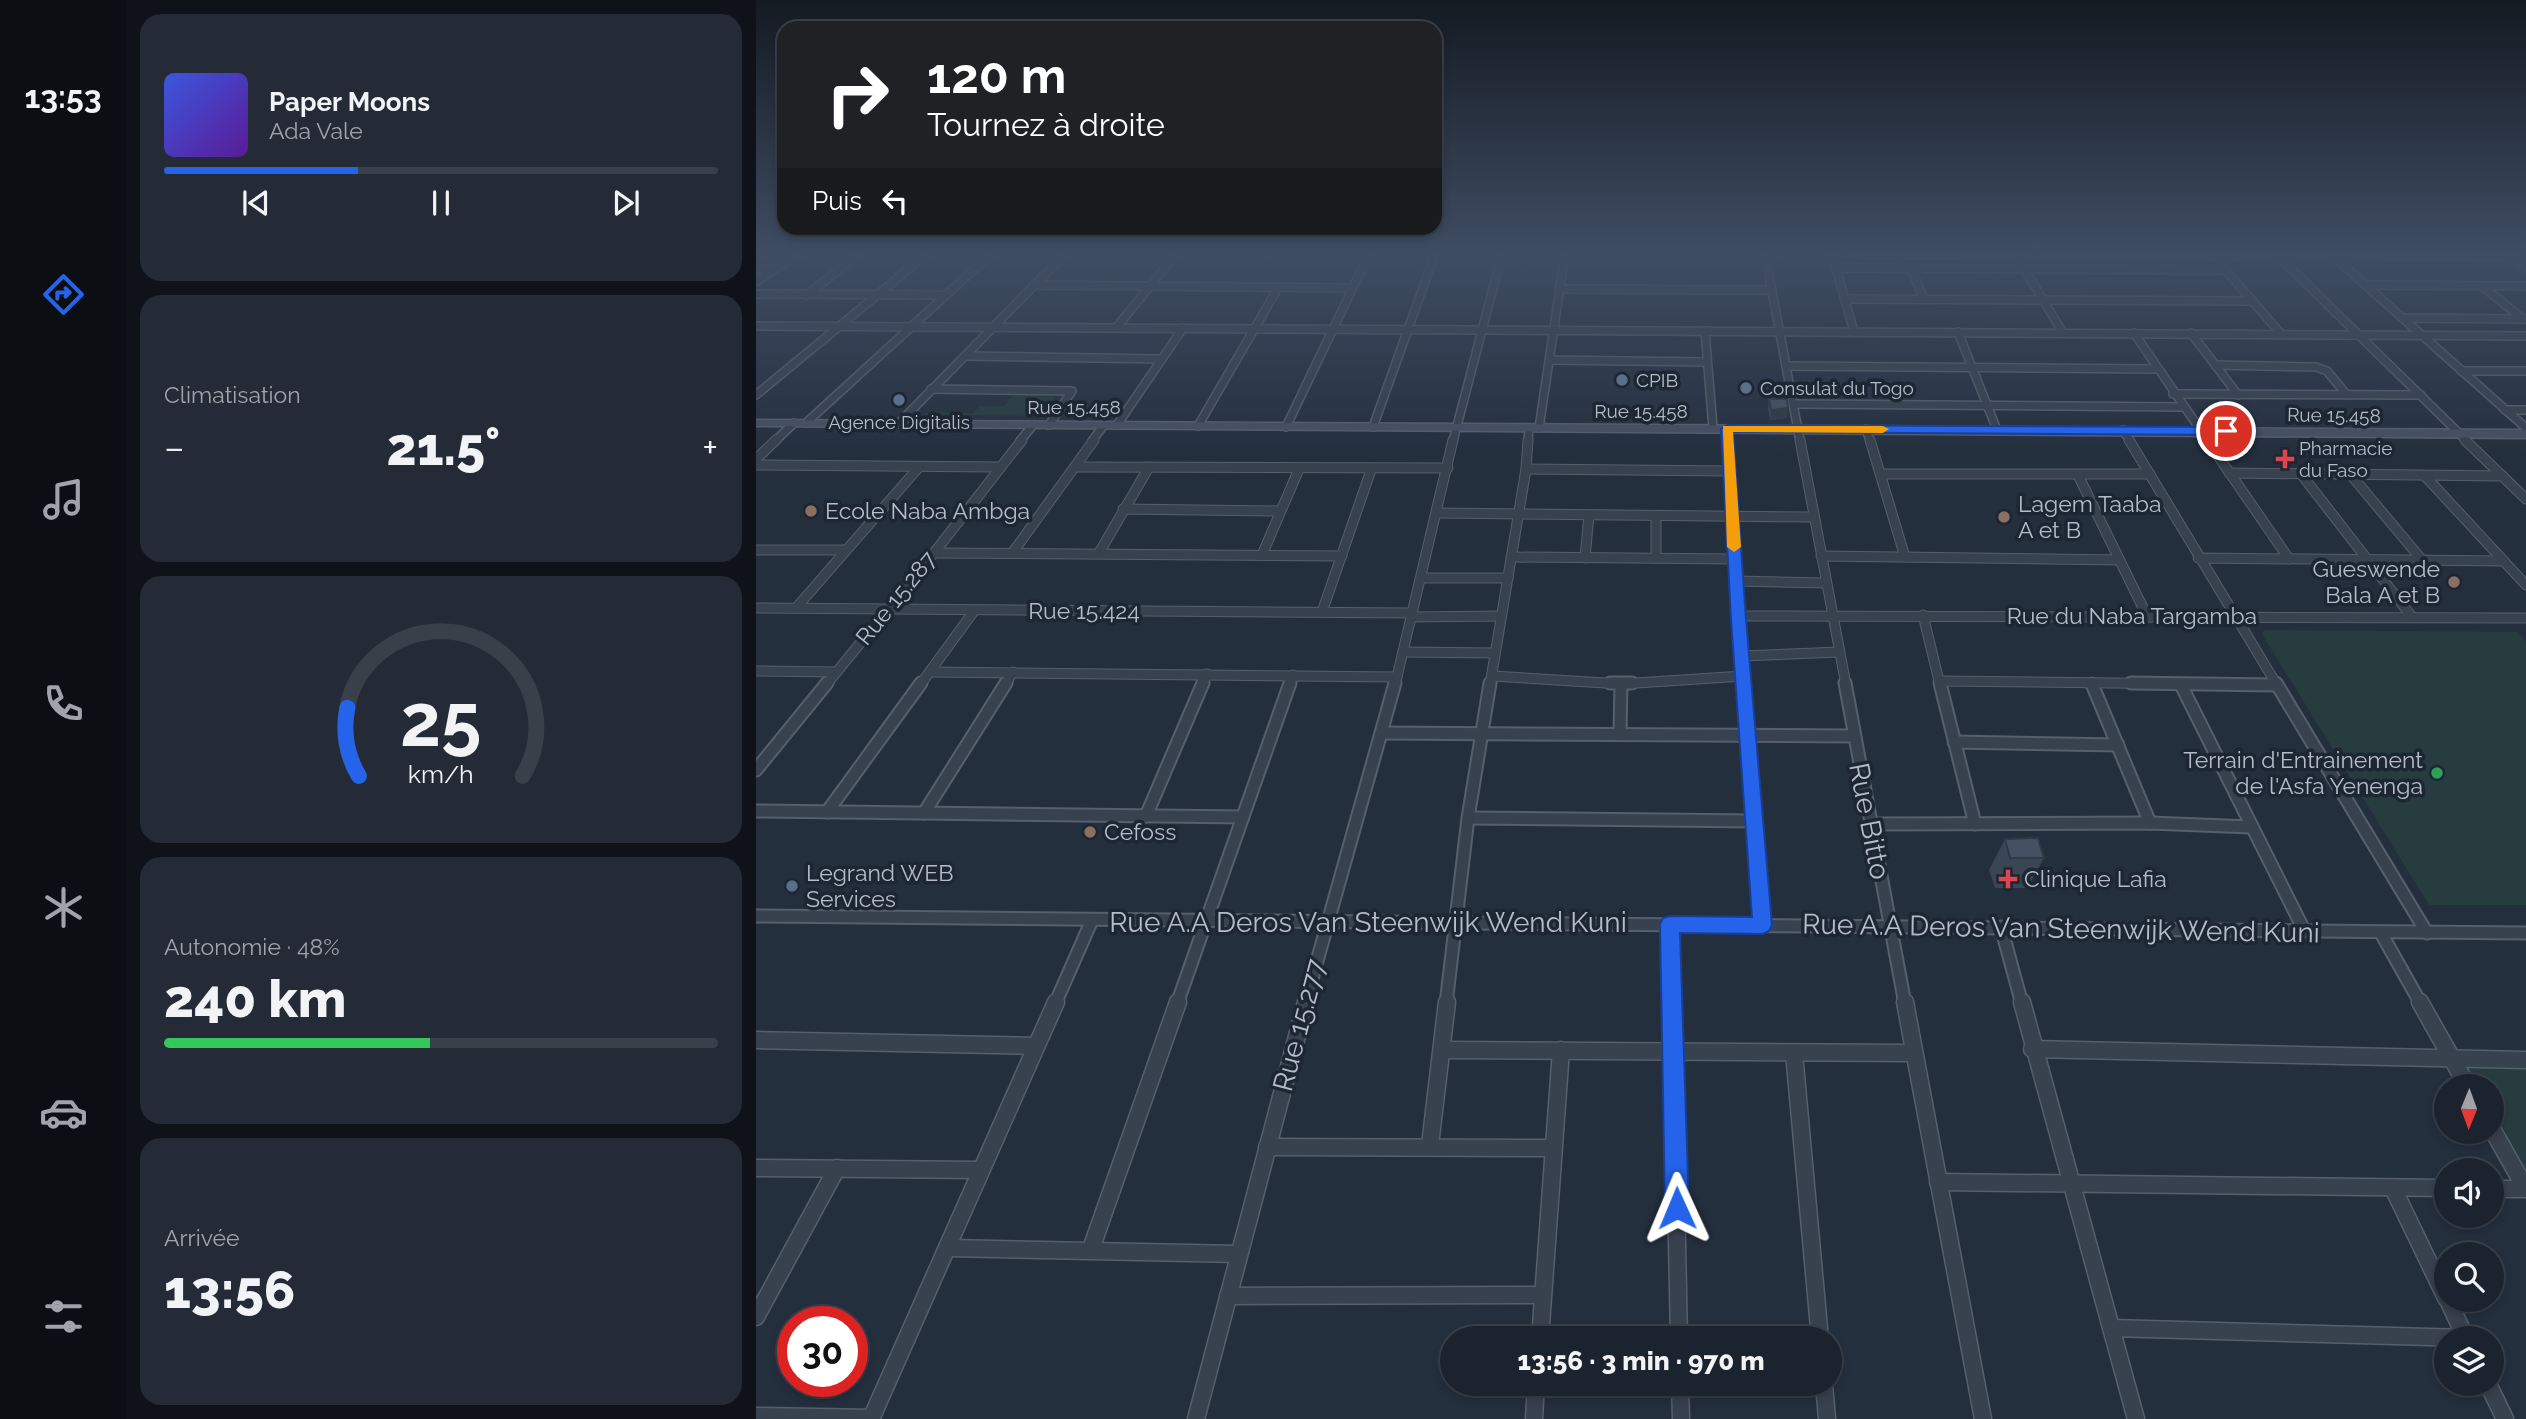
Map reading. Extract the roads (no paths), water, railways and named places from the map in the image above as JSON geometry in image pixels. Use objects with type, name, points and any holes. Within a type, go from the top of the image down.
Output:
[{"type":"main road","name":"Rue 15.458","points":[[756,423],[2526,434]]},
{"type":"street","points":[[756,395],[847,320]]},
{"type":"street","points":[[756,458],[918,320]]},
{"type":"street","points":[[898,424],[999,320]]},
{"type":"street","points":[[1116,328],[1123,320]]},
{"type":"street","points":[[1198,426],[1259,320]]},
{"type":"street","points":[[1286,427],[1338,320]]},
{"type":"street","points":[[1373,427],[1410,320]]},
{"type":"street","name":"Rue 15.277","points":[[1196,1419],[1327,921],[1397,677],[1438,513],[1455,428],[1485,320]]},
{"type":"street","points":[[1430,1146],[1468,818],[1526,469],[1549,360],[1554,320]]},
{"type":"street","name":"Rue Bitto","points":[[1778,320],[1983,1419]]},
{"type":"street","points":[[1851,320],[1854,332]]},
{"type":"street","points":[[2056,320],[2063,332]]},
{"type":"street","points":[[2268,320],[2281,334]]},
{"type":"street","points":[[2344,320],[2526,499]]},
{"type":"street","points":[[2404,320],[2526,428]]},
{"type":"street","points":[[756,326],[2526,336]]},
{"type":"street","points":[[756,333],[765,326]]},
{"type":"street","points":[[1117,425],[1183,328]]},
{"type":"street","points":[[1704,331],[1713,428]]},
{"type":"street","points":[[1958,332],[1997,430]]},
{"type":"street","points":[[2134,333],[2156,369],[2289,559]]},
{"type":"street","points":[[2191,333],[2238,395]]},
{"type":"street","points":[[965,356],[1161,359]]},
{"type":"street","points":[[1549,360],[1706,362]]},
{"type":"street","points":[[2215,365],[2316,367],[2327,371],[2347,395]]},
{"type":"street","points":[[1786,366],[2156,369]]},
{"type":"street","points":[[2461,370],[2526,371]]},
{"type":"street","points":[[931,389],[1072,391],[1049,425]]},
{"type":"street","points":[[2174,394],[2421,395]]},
{"type":"street","points":[[1793,404],[2183,407]]},
{"type":"street","points":[[2505,410],[2526,410]]},
{"type":"street","name":"Rue 15.287","points":[[756,770],[934,552],[1033,425]]},
{"type":"street","points":[[1013,552],[1104,425]]},
{"type":"street","points":[[1727,429],[1738,617],[1763,925]]},
{"type":"street","points":[[1866,429],[1882,474],[1905,557]]},
{"type":"street","points":[[2123,430],[2274,685],[2427,933]]},
{"type":"street","points":[[756,465],[999,467]]},
{"type":"street","points":[[796,608],[919,467]]},
{"type":"street","points":[[1075,467],[1371,470],[1448,468]]},
{"type":"street","points":[[1099,553],[1149,467]]},
{"type":"street","points":[[1262,555],[1299,469]]},
{"type":"street","points":[[1526,469],[1729,471]]},
{"type":"street","points":[[1322,612],[1371,470]]},
{"type":"street","points":[[2229,473],[2503,476]]},
{"type":"street","points":[[1882,474],[2150,474]]},
{"type":"street","points":[[2301,474],[2412,617]]},
{"type":"street","points":[[2078,475],[2147,616]]},
{"type":"street","points":[[2351,475],[2422,560]]},
{"type":"street","points":[[2425,476],[2526,585]]},
{"type":"street","points":[[1123,509],[1280,511]]},
{"type":"street","points":[[1438,513],[1813,517]]},
{"type":"street","points":[[1585,558],[1589,515]]},
{"type":"street","points":[[1656,516],[1656,558]]},
{"type":"street","points":[[756,550],[846,550]]},
{"type":"street","points":[[934,552],[1342,556]]},
{"type":"street","points":[[1821,556],[2119,560]]},
{"type":"street","points":[[1511,558],[1735,559]]},
{"type":"street","points":[[2198,558],[2504,561]]},
{"type":"street","points":[[1422,578],[1508,578]]},
{"type":"street","points":[[1736,581],[1826,583]]},
{"type":"street","name":"Rue 15.424","points":[[756,608],[1501,616]]},
{"type":"street","points":[[827,812],[932,672],[974,611]]},
{"type":"street","points":[[1923,615],[1975,824]]},
{"type":"street","name":"Rue du Naba Targamba","points":[[1738,617],[1923,615],[2526,618]]},
{"type":"street","points":[[1403,652],[1495,653]]},
{"type":"street","points":[[1742,656],[1839,652]]},
{"type":"street","points":[[756,671],[835,672]]},
{"type":"street","points":[[932,672],[1397,677]]},
{"type":"street","points":[[924,813],[1013,672]]},
{"type":"street","points":[[1146,816],[1207,674]]},
{"type":"street","points":[[1091,1249],[1293,675]]},
{"type":"street","points":[[1492,676],[1621,684],[1743,676]]},
{"type":"street","points":[[1941,681],[2274,685]]},
{"type":"street","points":[[1620,734],[1621,684]]},
{"type":"street","points":[[2092,684],[2150,824]]},
{"type":"street","points":[[2181,685],[2304,930]]},
{"type":"street","points":[[1381,733],[1854,736]]},
{"type":"street","points":[[1954,742],[2118,746]]},
{"type":"street","points":[[756,811],[1243,817]]},
{"type":"street","points":[[1468,818],[1755,821]]},
{"type":"street","points":[[1871,824],[2150,824],[2251,827]]},
{"type":"street","name":"Rue A.A Deros Van Steenwijk Wend Kuni","points":[[756,916],[2526,933]]},
{"type":"street","points":[[756,1416],[872,1418],[1092,920]]},
{"type":"street","points":[[1670,924],[1675,1051],[1679,1326]]},
{"type":"street","points":[[2001,927],[2032,1049],[2136,1419]]},
{"type":"street","points":[[2381,933],[2461,1074]]},
{"type":"street","points":[[756,1040],[1036,1046]]},
{"type":"street","points":[[2032,1049],[2526,1060]]},
{"type":"street","points":[[1443,1050],[1913,1054]]},
{"type":"street","points":[[1541,1326],[1561,1050]]},
{"type":"street","points":[[1794,1053],[1819,1326]]},
{"type":"street","points":[[2500,1144],[2526,1189],[2504,1189]]},
{"type":"street","points":[[1267,1147],[1553,1148]]},
{"type":"street","points":[[756,1168],[981,1170]]},
{"type":"street","points":[[756,1317],[837,1168]]},
{"type":"street","points":[[1938,1182],[2434,1188]]},
{"type":"street","points":[[2393,1188],[2434,1272]]},
{"type":"street","points":[[948,1248],[1239,1254]]},
{"type":"street","points":[[1228,1296],[1543,1295]]},
{"type":"street","points":[[2110,1328],[2434,1337]]},
{"type":"street","points":[[1534,1419],[1535,1396]]},
{"type":"street","points":[[1680,1396],[1681,1419]]},
{"type":"street","points":[[1825,1396],[1828,1419]]},
{"type":"street","points":[[2494,1396],[2505,1419]]},
{"type":"place","name":"CPIB","points":[[1622,380]]},
{"type":"place","name":"Consulat du Togo","points":[[1746,388]]},
{"type":"place","name":"Agence Digitalis","points":[[899,400]]},
{"type":"place","name":"Pharmacie du Faso","points":[[2285,459]]},
{"type":"place","name":"Ecole Naba Ambga","points":[[811,511]]},
{"type":"place","name":"Lagem Taaba A et B","points":[[2004,517]]},
{"type":"place","name":"Gueswende Bala A et B","points":[[2454,582]]},
{"type":"place","name":"Terrain d'Entrainement de l'Asfa Yenenga","points":[[2437,773]]},
{"type":"place","name":"Cefoss","points":[[1090,832]]},
{"type":"place","name":"Clinique Lafia","points":[[2008,879]]},
{"type":"place","name":"Legrand WEB Services","points":[[792,886]]}]
